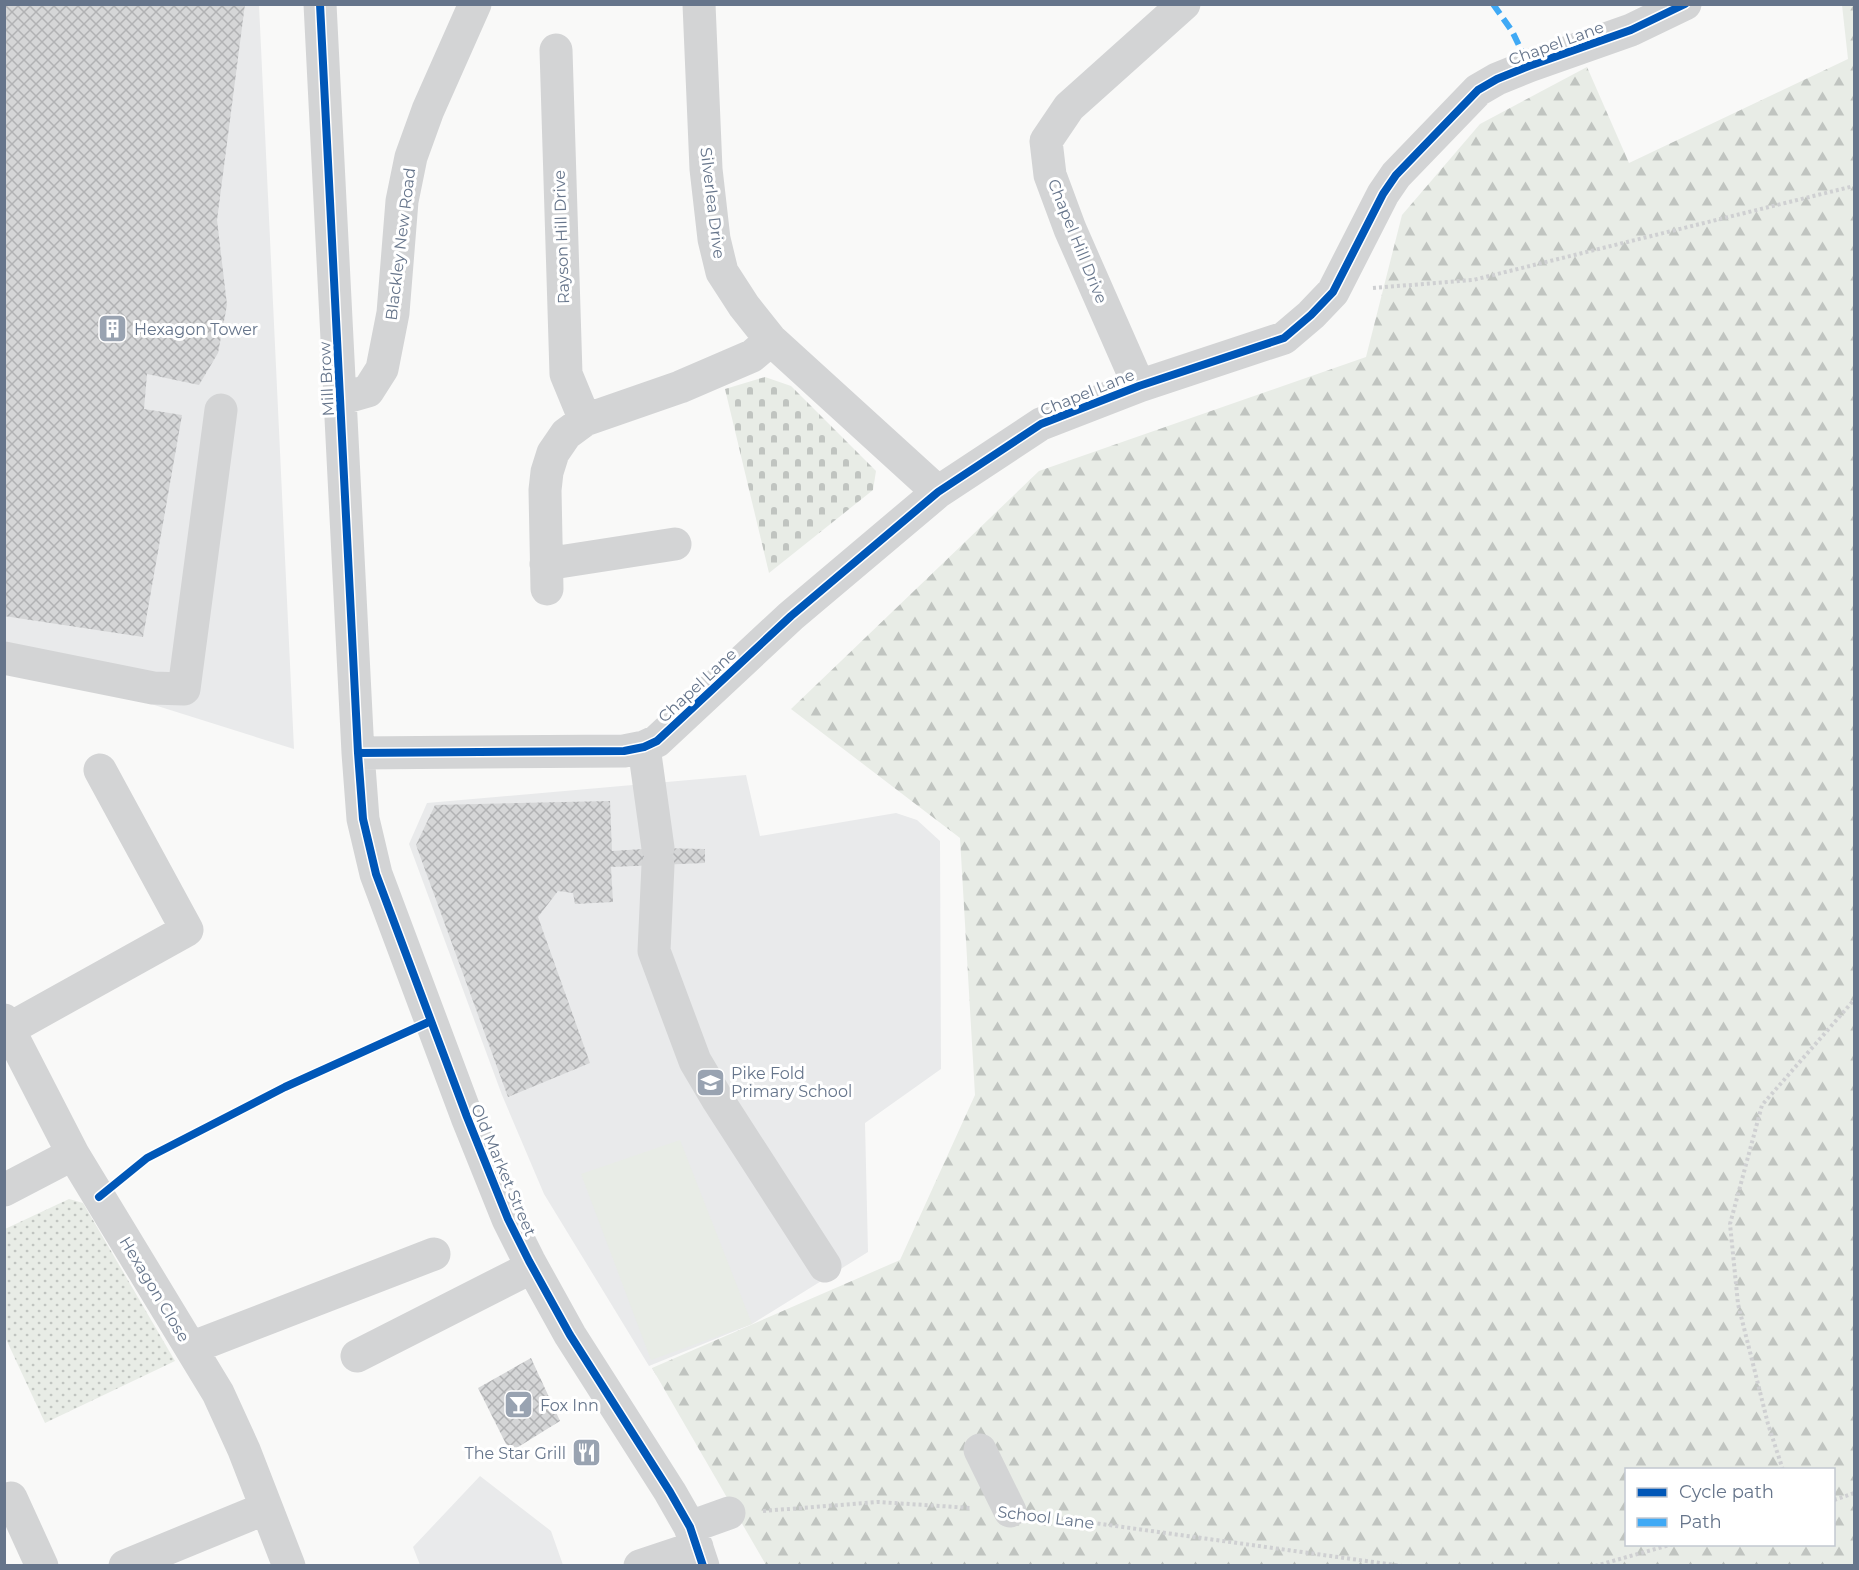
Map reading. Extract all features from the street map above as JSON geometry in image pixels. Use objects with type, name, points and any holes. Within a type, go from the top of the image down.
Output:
[{"type":"street","name":"Mill Brow","points":[[320,4],[358,753]]},
{"type":"street","name":"Blackley New Road","points":[[340,399],[368,392],[382,369],[393,313],[402,201],[411,157],[428,110],[475,4]]},
{"type":"street","name":"Silverlea Drive","points":[[699,4],[706,169],[714,239],[722,272],[744,306],[771,340],[938,492]]},
{"type":"street","name":"Chapel Hill Drive","points":[[1139,386],[1070,229],[1050,175],[1046,141],[1069,107],[1184,4]]},
{"type":"street","name":"Chapel Lane","points":[[358,753],[624,751],[644,747],[657,741],[791,616],[938,492],[1041,424],[1139,386],[1284,338],[1334,292],[1383,194],[1410,159],[1478,90],[1497,79],[1529,66],[1631,30],[1685,4]]},
{"type":"street","name":"Rayson Hill Drive","points":[[556,50],[566,374],[585,420]]},
{"type":"street","points":[[675,544],[547,577],[544,526],[545,490],[547,472],[553,453],[566,434],[585,420],[680,387],[752,356],[771,340]]},
{"type":"street","points":[[4,658],[153,688],[184,689],[221,410]]},
{"type":"street","points":[[644,747],[658,856],[654,951],[695,1061],[717,1100],[825,1266]]},
{"type":"street","name":"Old Market Street","points":[[358,753],[363,819],[376,874],[467,1117],[508,1219],[570,1335],[664,1483],[697,1547]]},
{"type":"street","points":[[7,1024],[187,930],[100,770]]},
{"type":"street","name":"Hexagon Close","points":[[7,1024],[73,1154],[218,1393],[244,1450],[289,1566]]},
{"type":"street","points":[[4,1190],[73,1154]]},
{"type":"street","points":[[191,1348],[434,1254]]},
{"type":"street","points":[[357,1356],[532,1267]]},
{"type":"street","points":[[980,1450],[1010,1511]]},
{"type":"street","points":[[11,1498],[42,1566]]},
{"type":"street","points":[[125,1566],[266,1509]]},
{"type":"street","points":[[640,1566],[697,1547],[729,1513]]},
{"type":"path","points":[[1334,292],[1473,280],[1854,186]]},
{"type":"path","points":[[1782,1468],[1768,1424],[1738,1304],[1730,1224],[1762,1105],[1854,1000]]},
{"type":"path","points":[[1835,1499],[1854,1493]]},
{"type":"path","points":[[1595,1566],[1669,1546]]},
{"type":"shaded area","name":"Hexagon Tower","points":[[5,5],[259,5],[294,749],[5,658]]},
{"type":"shaded area","name":"Pike Fold Primary School","points":[[746,775],[760,836],[896,813],[917,820],[940,841],[941,1069],[865,1123],[868,1252],[752,1324],[649,1366],[544,1194],[502,1095],[409,844],[427,803]]},
{"type":"shaded area","points":[[480,1476],[551,1531],[563,1565],[420,1565],[413,1547]]},
{"type":"green space","points":[[1842,5],[1854,5],[1854,1565],[766,1565],[652,1368],[900,1260],[975,1095],[960,838],[791,709],[1039,471],[1366,357],[1402,215],[1480,124],[1587,67],[1629,163],[1848,59]]},
{"type":"green space","points":[[765,377],[791,386],[876,471],[873,490],[769,573],[725,389]]},
{"type":"green space","points":[[680,1140],[752,1324],[651,1360],[581,1174]]},
{"type":"green space","points":[[69,1199],[83,1203],[175,1361],[45,1423],[5,1337],[5,1229]]},
{"type":"building","name":"Hexagon Tower","points":[[4,4],[245,4],[217,220],[227,305],[218,353],[199,385],[147,374],[144,409],[182,415],[143,637],[4,616]]},
{"type":"building","points":[[610,801],[612,851],[658,848],[705,849],[705,863],[611,867],[613,902],[575,904],[573,893],[558,891],[538,917],[590,1063],[508,1097],[416,845],[435,805]]},
{"type":"building","name":"Fox Inn","points":[[531,1358],[560,1421],[510,1452],[478,1388]]},
{"type":"marked path","points":[[1493,4],[1512,31],[1529,66]]},
{"type":"cycle path","points":[[320,4],[358,753],[363,819],[376,874],[467,1117],[508,1219],[570,1335],[690,1527],[703,1566]]},
{"type":"cycle path","points":[[358,753],[624,751],[644,747],[657,741],[791,616],[938,492],[1041,424],[1139,386],[1284,338],[1333,292],[1383,194],[1396,175],[1478,90],[1497,79],[1529,66],[1631,30],[1685,4]]},
{"type":"cycle path","points":[[99,1197],[147,1158],[285,1087],[431,1021]]},
{"type":"place","name":"Hexagon Tower","points":[[113,329]]},
{"type":"place","name":"Pike Fold Primary School","points":[[710,1082]]},
{"type":"place","name":"Fox Inn","points":[[519,1405]]},
{"type":"place","name":"The Star Grill","points":[[587,1453]]}]
